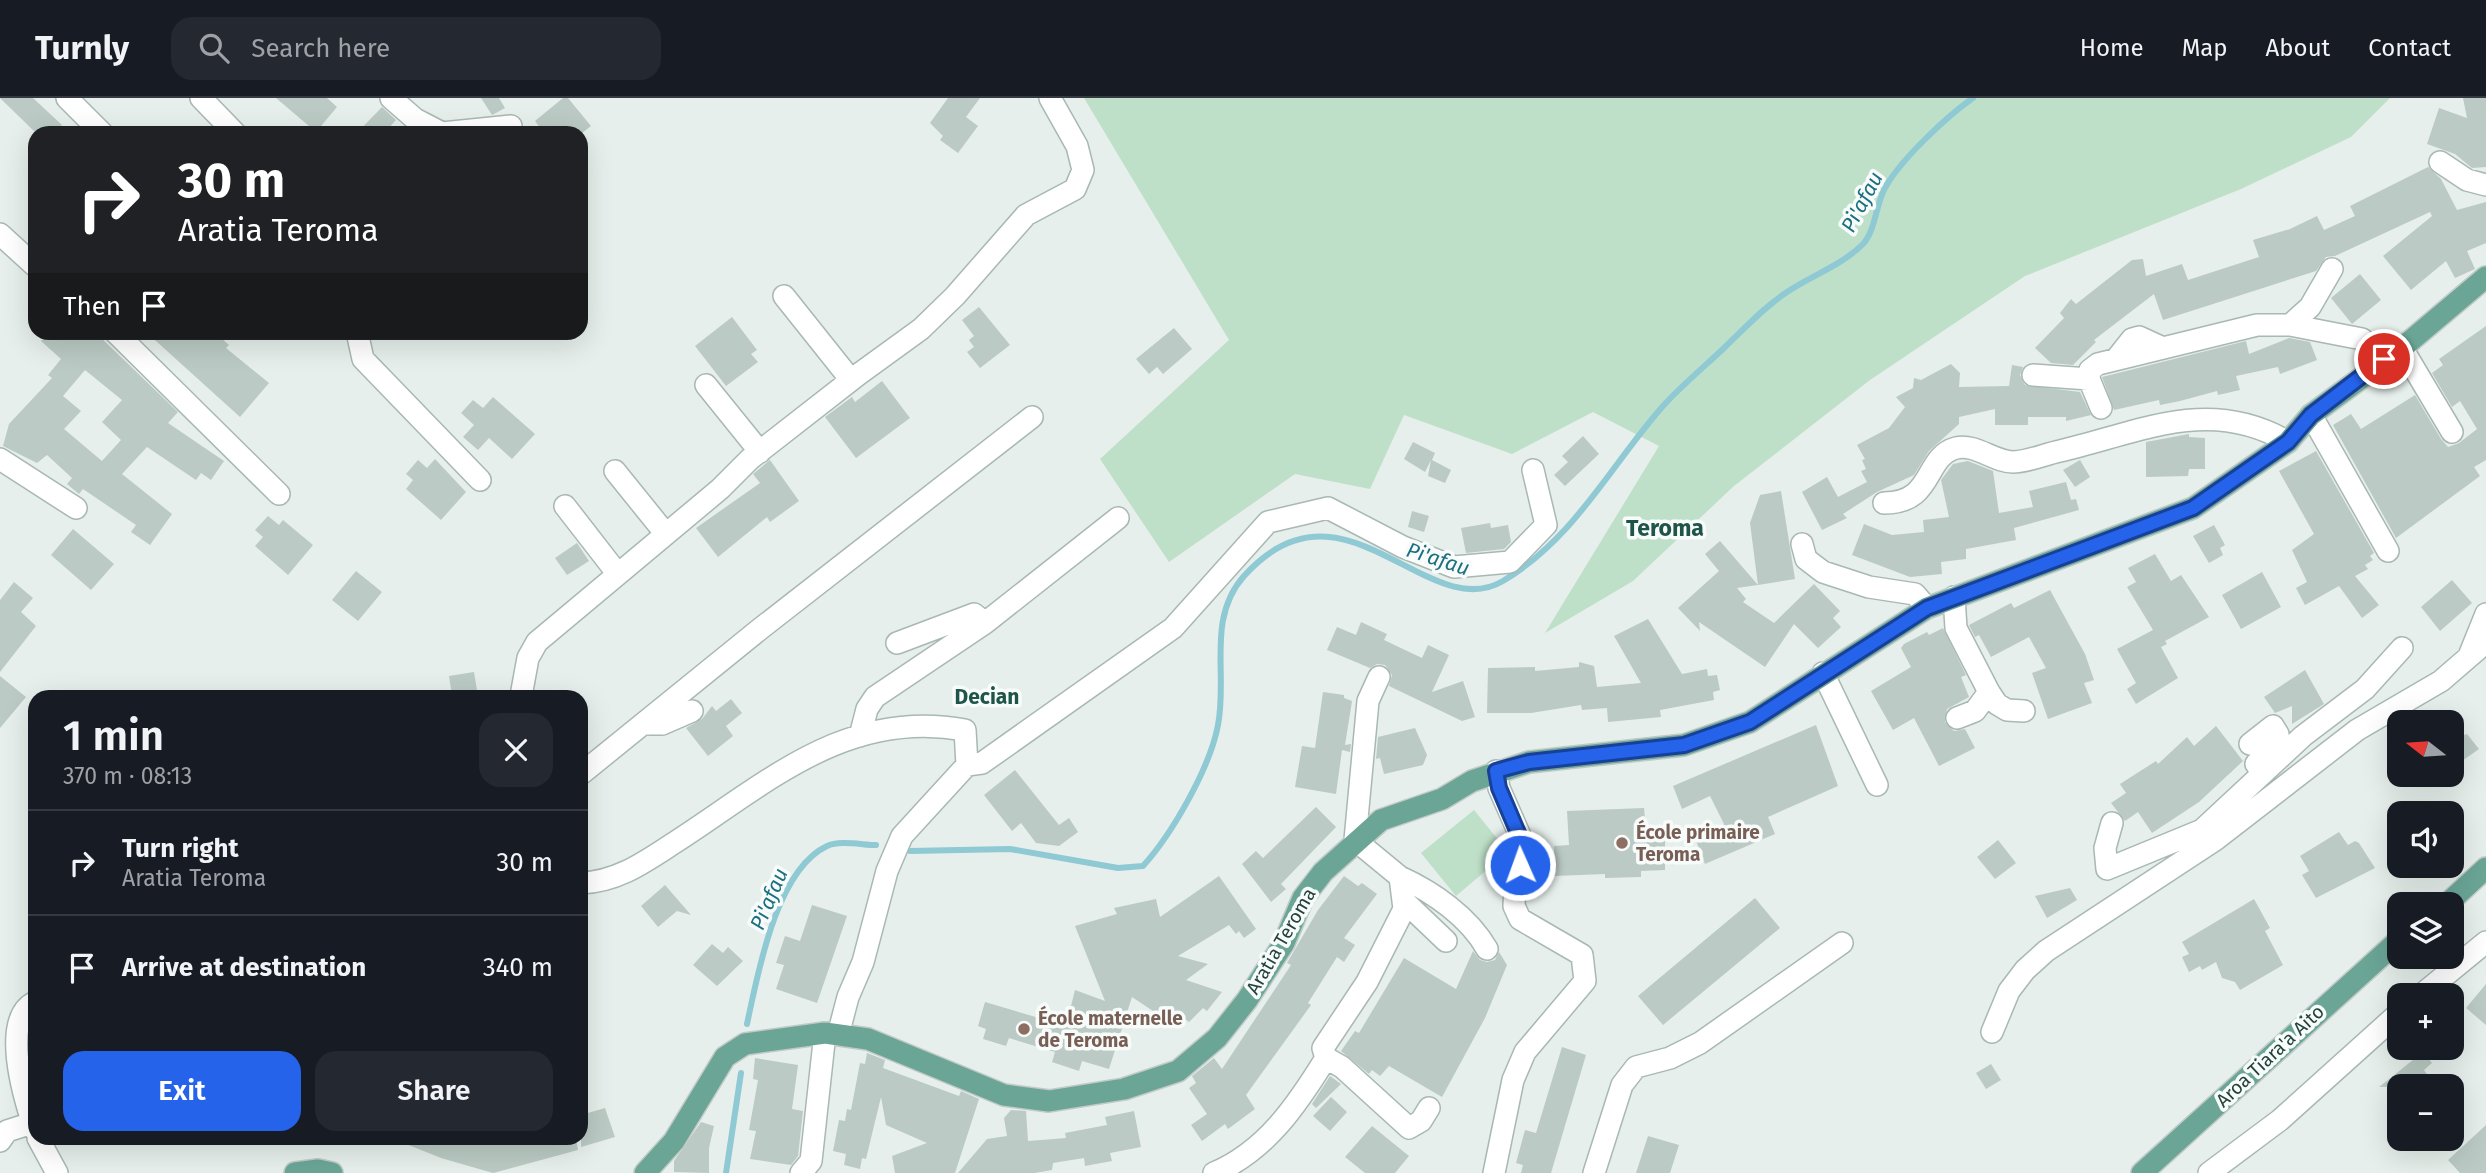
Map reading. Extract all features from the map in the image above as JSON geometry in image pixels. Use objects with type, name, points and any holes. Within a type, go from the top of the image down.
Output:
[{"type":"main road","name":"Aratia Teroma","points":[[645,1173],[674,1141],[725,1057],[745,1044],[832,1034],[868,1039],[1004,1095],[1049,1101],[1124,1089],[1178,1071],[1217,1038],[1247,1000],[1284,943],[1303,898],[1355,840],[1381,820],[1442,799],[1472,780],[1529,762],[1684,745],[1750,722],[1822,673],[1927,608],[2193,508],[2288,442],[2311,415],[2486,277]]},
{"type":"main road","points":[[2460,892],[2486,868]]},
{"type":"main road","name":"Aroa Tiara'a Aito","points":[[2142,1173],[2387,951]]},
{"type":"main road","points":[[295,1173],[318,1170],[332,1173]]},
{"type":"street","points":[[67,98],[95,126]]},
{"type":"street","points":[[201,98],[228,126]]},
{"type":"street","points":[[391,98],[415,119],[428,126]]},
{"type":"street","points":[[522,690],[528,658],[537,642],[664,533],[720,489],[760,452],[921,329],[955,296],[1026,215],[1075,190],[1083,170],[1077,146],[1050,98]]},
{"type":"street","points":[[2440,162],[2467,180],[2486,185]]},
{"type":"street","points":[[0,233],[28,259]]},
{"type":"street","points":[[2290,325],[2310,307],[2332,269]]},
{"type":"street","points":[[784,296],[851,380]]},
{"type":"street","points":[[2102,408],[2089,379],[2090,370],[2117,358],[2256,325],[2290,325],[2362,339],[2393,353],[2414,373],[2452,432]]},
{"type":"street","points":[[123,340],[279,494]]},
{"type":"street","points":[[359,340],[363,359],[480,480]]},
{"type":"street","points":[[2032,375],[2089,379]]},
{"type":"street","points":[[706,385],[760,452]]},
{"type":"street","points":[[2311,415],[2388,551]]},
{"type":"street","points":[[588,769],[781,612],[1032,417]]},
{"type":"street","points":[[1884,503],[1902,503],[1917,494],[1948,452],[1958,447],[2012,462],[2178,421],[2232,419],[2267,430],[2288,442]]},
{"type":"street","points":[[0,459],[75,508]]},
{"type":"street","points":[[801,1173],[811,1161],[832,1034],[863,962],[887,872],[902,836],[967,765],[982,763],[1173,628],[1268,522],[1328,508],[1403,547],[1454,567],[1510,562],[1546,525],[1533,470]]},
{"type":"street","points":[[615,471],[664,533]]},
{"type":"street","points":[[565,506],[617,573]]},
{"type":"street","points":[[860,736],[867,709],[875,697],[985,623],[1118,518]]},
{"type":"street","points":[[1802,544],[1806,559],[1823,572],[1869,587],[1915,594],[1927,608]]},
{"type":"street","points":[[1954,597],[1956,628],[1989,692],[1997,704],[2007,710],[2024,711]]},
{"type":"street","points":[[897,643],[974,614],[985,623]]},
{"type":"street","points":[[2469,658],[2473,640],[2486,614]]},
{"type":"street","points":[[1992,1032],[2009,991],[2039,957],[2357,730],[2441,681],[2486,642]]},
{"type":"street","points":[[2112,823],[2105,848],[2107,869],[2209,835],[2249,784],[2303,736],[2365,689],[2402,648]]},
{"type":"street","points":[[1822,673],[1877,785]]},
{"type":"street","points":[[1379,677],[1368,701],[1355,840],[1400,877],[1420,886],[1442,902],[1480,936],[1487,949]]},
{"type":"street","points":[[1957,718],[1975,710],[1989,692]]},
{"type":"street","points":[[645,724],[662,724],[692,711]]},
{"type":"street","points":[[588,882],[606,881],[640,865],[777,772],[818,751],[860,736],[893,728],[943,726],[965,730],[967,765]]},
{"type":"street","points":[[2249,784],[2249,773],[2272,747],[2278,734],[2273,726],[2250,744]]},
{"type":"street","points":[[1494,1173],[1513,1080],[1525,1052],[1586,981],[1582,955],[1520,919],[1515,912],[1515,883],[1524,847],[1499,788],[1496,771]]},
{"type":"street","points":[[730,823],[755,788]]},
{"type":"street","points":[[1400,877],[1404,909],[1384,952],[1323,1048],[1326,1058],[1342,1067],[1409,1128],[1420,1121],[1429,1108]]},
{"type":"street","points":[[1404,901],[1446,941]]},
{"type":"street","points":[[2436,983],[2486,942]]},
{"type":"street","points":[[1594,1173],[1622,1085],[1636,1067],[1670,1058],[1700,1043],[1842,943]]},
{"type":"street","points":[[28,1007],[16,1016],[10,1032],[10,1053],[28,1108]]},
{"type":"street","points":[[2209,1173],[2280,1121],[2387,1024]]},
{"type":"street","points":[[1214,1173],[1241,1161],[1270,1136],[1326,1058]]},
{"type":"street","points":[[0,1141],[7,1131],[28,1130]]},
{"type":"street","points":[[43,1145],[57,1173]]},
{"type":"green space","points":[[1084,98],[2390,98],[2351,137],[2241,189],[2025,276],[1870,380],[1734,486],[1633,581],[1545,633],[1659,446],[1593,412],[1512,454],[1404,415],[1370,489],[1295,474],[1169,562],[1100,459],[1229,340]]},
{"type":"green space","points":[[1474,810],[1508,852],[1456,896],[1421,853]]},
{"type":"building","points":[[0,98],[33,98],[62,125],[29,126]]},
{"type":"building","points":[[276,98],[327,98],[337,107],[321,126],[309,126]]},
{"type":"building","points":[[481,98],[499,98],[505,108],[492,115]]},
{"type":"building","points":[[563,98],[568,98],[591,126],[588,128],[588,126],[539,126],[535,121]]},
{"type":"building","points":[[948,98],[980,98],[966,117],[978,126],[958,153],[940,140],[943,136],[930,123]]},
{"type":"building","points":[[2463,98],[2486,98],[2486,167],[2472,168],[2455,154],[2427,144],[2439,108],[2467,118]]},
{"type":"building","points":[[382,107],[396,120],[390,126],[364,126]]},
{"type":"building","points":[[2428,167],[2441,179],[2457,210],[2486,202],[2486,243],[2467,251],[2475,269],[2455,278],[2446,261],[2411,290],[2383,256],[2432,216],[2430,212],[2335,256],[2326,257],[2316,271],[2163,320],[2154,294],[2094,340],[2096,342],[2073,365],[2051,363],[2035,348],[2064,318],[2060,313],[2071,299],[2076,304],[2132,260],[2143,259],[2146,276],[2182,264],[2188,280],[2259,257],[2253,240],[2290,229],[2317,216],[2324,230],[2355,216],[2350,206]]},
{"type":"building","points":[[2360,274],[2381,300],[2352,324],[2331,298]]},
{"type":"building","points":[[979,307],[1010,345],[980,368],[967,352],[974,347],[969,340],[974,336],[962,320]]},
{"type":"building","points":[[732,317],[757,350],[751,354],[758,362],[726,386],[695,346]]},
{"type":"building","points":[[2486,326],[2486,460],[2474,467],[2480,476],[2396,538],[2333,425],[2351,414],[2361,429],[2415,395],[2448,447],[2459,443],[2477,429],[2460,401],[2452,407],[2432,373],[2443,365],[2439,359]]},
{"type":"building","points":[[1174,328],[1192,349],[1163,374],[1157,367],[1149,374],[1136,359]]},
{"type":"building","points":[[2289,338],[2310,342],[2317,360],[2280,374],[2278,367],[2236,376],[2240,390],[2218,395],[2217,391],[2160,405],[2159,400],[2114,410],[2102,377],[2246,341],[2249,354]]},
{"type":"building","points":[[42,340],[103,340],[178,412],[168,423],[224,461],[211,480],[201,473],[196,480],[147,447],[122,474],[172,514],[150,545],[131,532],[136,525],[83,489],[79,494],[67,484],[72,478],[47,455],[37,463],[3,446],[9,424],[52,378],[48,375],[61,359]],"holes":[[[85,370],[122,400],[102,422],[121,440],[102,461],[64,429],[81,411],[63,396]]]},
{"type":"building","points":[[155,340],[223,340],[229,345],[226,348],[269,383],[240,417]]},
{"type":"building","points":[[1951,364],[1960,373],[1959,387],[2009,386],[2012,365],[2023,367],[2020,375],[2025,385],[2080,392],[2091,415],[2066,421],[2066,417],[2028,417],[2028,425],[1995,425],[1995,409],[1959,417],[1959,424],[1929,451],[1914,475],[1877,492],[1843,514],[1847,518],[1822,530],[1802,492],[1827,477],[1838,497],[1867,482],[1861,471],[1866,469],[1862,460],[1865,459],[1857,445],[1889,428],[1905,407],[1896,397],[1913,388],[1914,378],[1921,380]]},
{"type":"building","points":[[882,381],[910,418],[856,458],[825,417],[852,397],[855,402]]},
{"type":"building","points":[[493,397],[535,434],[512,459],[489,438],[478,450],[463,437],[474,425],[461,413],[473,400],[483,408]]},
{"type":"building","points":[[2189,434],[2189,437],[2205,438],[2205,469],[2189,469],[2188,476],[2146,477],[2146,442]]},
{"type":"building","points":[[1583,436],[1599,454],[1565,486],[1554,475],[1568,462],[1562,456]]},
{"type":"building","points":[[1413,442],[1435,453],[1432,460],[1451,470],[1445,483],[1428,476],[1431,460],[1425,472],[1404,459]]},
{"type":"building","points":[[2316,451],[2374,553],[2370,556],[2373,560],[2365,565],[2368,569],[2355,576],[2379,605],[2362,618],[2339,586],[2305,605],[2296,588],[2307,582],[2292,550],[2314,534],[2279,471]]},
{"type":"building","points":[[435,459],[466,492],[441,520],[406,489],[413,480],[406,474],[418,460],[427,468]]},
{"type":"building","points":[[770,460],[799,501],[770,522],[767,517],[718,557],[696,528],[760,483],[753,474]]},
{"type":"building","points":[[2080,460],[2090,477],[2075,487],[2063,470]]},
{"type":"building","points":[[1968,461],[1993,471],[1999,513],[2033,507],[2029,491],[2066,482],[2071,500],[2076,499],[2079,510],[2014,528],[2016,540],[1966,549],[1966,559],[1941,562],[1942,574],[1910,577],[1852,555],[1864,524],[1892,535],[1924,532],[1923,520],[1949,517],[1941,480],[1953,464]]},
{"type":"building","points":[[1781,491],[1795,579],[1758,585],[1750,523],[1760,495]]},
{"type":"building","points":[[1412,511],[1429,516],[1424,532],[1408,527]]},
{"type":"building","points":[[268,516],[279,525],[283,520],[313,545],[288,575],[255,546],[263,537],[255,530]]},
{"type":"building","points":[[1490,523],[1491,528],[1508,525],[1511,542],[1504,549],[1466,553],[1461,528]]},
{"type":"building","points":[[2214,525],[2225,545],[2220,548],[2223,555],[2209,563],[2193,536]]},
{"type":"building","points":[[73,529],[114,564],[91,590],[51,555]]},
{"type":"building","points":[[1720,541],[1758,585],[1737,588],[1746,599],[1743,602],[1774,623],[1814,584],[1840,611],[1833,618],[1841,627],[1818,648],[1794,624],[1765,667],[1699,622],[1700,631],[1678,608],[1719,571],[1705,554]]},
{"type":"building","points":[[577,543],[589,561],[567,575],[555,558]]},
{"type":"building","points":[[2155,554],[2171,581],[2181,575],[2209,617],[2165,641],[2167,644],[2161,647],[2178,678],[2136,704],[2127,689],[2136,683],[2117,649],[2153,630],[2127,587],[2136,582],[2128,568]]},
{"type":"building","points":[[356,571],[382,592],[358,621],[332,600]]},
{"type":"building","points":[[2262,572],[2281,607],[2241,629],[2222,595]]},
{"type":"building","points":[[2452,580],[2472,603],[2440,631],[2421,607]]},
{"type":"building","points":[[14,582],[33,598],[21,612],[36,626],[0,672],[0,600]]},
{"type":"building","points":[[2050,590],[2085,654],[2094,680],[2084,683],[2092,703],[2048,719],[2032,673],[2046,668],[2029,637],[1991,657],[1979,635],[1975,637],[1969,625],[2011,603],[2014,608]]},
{"type":"building","points":[[1648,619],[1682,674],[1707,669],[1708,676],[1717,675],[1720,690],[1713,692],[1714,700],[1660,710],[1661,717],[1608,722],[1607,708],[1582,710],[1581,705],[1531,713],[1487,713],[1488,668],[1535,667],[1535,671],[1579,667],[1579,662],[1594,666],[1597,687],[1641,683],[1614,636]]},
{"type":"building","points":[[1361,622],[1387,634],[1384,640],[1422,658],[1428,645],[1449,655],[1432,692],[1463,681],[1475,717],[1462,721],[1389,686],[1392,675],[1385,665],[1377,664],[1370,668],[1327,650],[1337,627],[1356,635]]},
{"type":"building","points":[[1943,628],[1966,675],[1961,677],[1969,697],[1947,709],[1945,722],[1954,731],[1965,729],[1975,748],[1939,766],[1914,718],[1893,730],[1871,691],[1911,667],[1901,648],[1904,644],[1927,632],[1929,635]]},
{"type":"building","points":[[2305,670],[2324,704],[2292,724],[2292,706],[2275,713],[2264,697]]},
{"type":"building","points":[[474,672],[477,690],[451,690],[449,676]]},
{"type":"building","points":[[0,676],[26,697],[0,728]]},
{"type":"building","points":[[1323,692],[1344,695],[1344,698],[1352,701],[1345,745],[1351,744],[1350,752],[1342,750],[1336,794],[1295,787],[1302,746],[1315,748]]},
{"type":"building","points":[[731,699],[742,713],[726,726],[733,736],[708,756],[686,728],[702,719],[712,706],[716,711]]},
{"type":"building","points":[[1816,725],[1838,786],[1768,817],[1775,834],[1705,864],[1695,838],[1724,824],[1710,796],[1682,809],[1673,786]]},
{"type":"building","points":[[2216,726],[2243,761],[2199,802],[2152,833],[2138,812],[2125,821],[2111,803],[2126,793],[2120,784],[2156,761],[2158,764],[2187,737],[2194,746]]},
{"type":"building","points":[[1415,728],[1427,755],[1423,765],[1384,774],[1380,758],[1376,759],[1378,737]]},
{"type":"building","points":[[2467,734],[2479,749],[2464,760],[2464,735]]},
{"type":"building","points":[[1015,770],[1059,825],[1069,818],[1078,832],[1059,846],[1036,843],[1021,823],[1012,831],[984,795]]},
{"type":"building","points":[[1316,807],[1336,827],[1281,884],[1286,889],[1271,902],[1242,864],[1256,851],[1263,858]]},
{"type":"building","name":"École primaire Teroma","points":[[1644,808],[1647,841],[1665,840],[1665,870],[1641,871],[1641,877],[1605,878],[1605,874],[1555,876],[1554,846],[1569,845],[1567,811]]},
{"type":"building","points":[[2339,832],[2348,845],[2355,841],[2359,843],[2375,868],[2316,898],[2302,875],[2309,871],[2300,856]]},
{"type":"building","points":[[1998,840],[2016,863],[1995,879],[1977,857]]},
{"type":"building","points":[[1219,876],[1256,929],[1244,938],[1239,931],[1236,934],[1229,925],[1178,956],[1208,964],[1186,980],[1222,992],[1207,1011],[1203,1008],[1189,1022],[1181,1016],[1174,1025],[1132,997],[1109,1069],[1082,1061],[1079,1071],[1052,1062],[1055,1052],[1009,1038],[1006,1046],[983,1039],[986,1029],[978,1026],[985,1002],[1066,1026],[1075,990],[1105,1001],[1075,926],[1117,914],[1114,908],[1156,899],[1160,917]]},
{"type":"building","points":[[1344,876],[1358,886],[1362,883],[1377,894],[1344,938],[1355,945],[1344,962],[1337,957],[1308,1003],[1311,1005],[1246,1095],[1255,1109],[1228,1129],[1225,1124],[1202,1141],[1191,1125],[1207,1114],[1189,1088],[1196,1083],[1192,1076],[1214,1058],[1222,1069],[1291,965],[1287,963],[1318,910]]},
{"type":"building","points":[[665,885],[691,915],[677,911],[658,927],[641,906]]},
{"type":"building","points":[[2070,888],[2077,900],[2047,918],[2035,896]]},
{"type":"building","points":[[1755,898],[1780,928],[1663,1025],[1638,996]]},
{"type":"building","points":[[2254,899],[2270,928],[2265,931],[2283,965],[2240,990],[2235,982],[2222,978],[2216,962],[2202,970],[2200,966],[2189,972],[2182,957],[2189,954],[2182,942]]},
{"type":"building","points":[[812,905],[847,916],[817,1003],[776,989],[784,965],[776,963],[785,936],[800,941]]},
{"type":"building","points":[[712,944],[723,953],[728,947],[743,961],[717,986],[693,965]]},
{"type":"building","points":[[1473,951],[1480,960],[1487,962],[1495,960],[1499,952],[1507,965],[1485,1018],[1442,1097],[1389,1066],[1380,1076],[1372,1070],[1369,1074],[1341,1051],[1355,1031],[1359,1033],[1404,958],[1456,989]]},
{"type":"building","points":[[2486,984],[2486,1025],[2466,1008]]},
{"type":"building","points":[[1562,1047],[1586,1055],[1551,1173],[1521,1173],[1523,1165],[1516,1163],[1525,1130],[1536,1133]]},
{"type":"building","points":[[867,1053],[885,1060],[883,1068],[959,1096],[961,1091],[979,1099],[955,1173],[895,1173],[892,1156],[927,1143],[886,1125],[881,1097],[866,1159],[862,1158],[860,1169],[844,1165],[846,1154],[833,1151],[839,1120],[845,1121],[847,1109],[851,1110],[860,1063],[865,1064]]},
{"type":"building","points":[[755,1058],[798,1065],[792,1109],[803,1111],[798,1156],[791,1165],[750,1159],[756,1131],[749,1130],[758,1080],[753,1079]]},
{"type":"building","points":[[2413,1060],[2430,1060],[2432,1063],[2424,1070],[2427,1074],[2395,1074]]},
{"type":"building","points":[[1991,1064],[2001,1080],[1986,1089],[1976,1073]]},
{"type":"building","points":[[1330,1076],[1341,1084],[1316,1108],[1312,1104]]},
{"type":"building","points":[[1331,1097],[1347,1112],[1330,1131],[1313,1116]]},
{"type":"building","points":[[605,1108],[615,1137],[588,1145],[588,1113]]},
{"type":"building","points":[[1011,1110],[1026,1111],[1028,1141],[1066,1138],[1065,1133],[1107,1125],[1105,1117],[1134,1111],[1141,1147],[1110,1153],[1112,1161],[1085,1166],[1084,1158],[1053,1163],[1052,1170],[1035,1173],[958,1173],[987,1139],[1007,1136],[1004,1118]]},
{"type":"building","points":[[701,1122],[714,1126],[709,1148],[709,1173],[674,1172],[674,1161]]},
{"type":"building","points":[[2486,1125],[2486,1173],[2460,1173],[2448,1160],[2458,1151],[2464,1151],[2464,1145]]},
{"type":"building","points":[[1372,1126],[1409,1156],[1395,1173],[1365,1173],[1345,1157]]},
{"type":"building","points":[[1648,1136],[1679,1145],[1670,1173],[1636,1173]]},
{"type":"building","points":[[408,1145],[577,1145],[578,1150],[493,1173],[441,1158]]},
{"type":"waterway","name":"Pi'afau","points":[[910,851],[1010,849],[1118,868],[1143,866],[1166,837],[1188,800],[1214,742],[1220,706],[1220,648],[1225,610],[1232,593],[1244,576],[1280,546],[1316,537],[1349,541],[1444,584],[1474,589],[1503,581],[1551,544],[1590,500],[1663,406],[1754,318],[1787,292],[1845,258],[1863,244],[1870,232],[1881,196],[1900,166],[1924,140],[1973,98]]},
{"type":"waterway","name":"Pi'afau","points":[[747,1024],[772,925],[782,899],[795,877],[809,858],[832,844],[876,845]]},
{"type":"waterway","name":"Pi'afau","points":[[726,1173],[741,1073]]},
{"type":"place","name":"École primaire Teroma","points":[[1622,843]]},
{"type":"place","name":"École maternelle de Teroma","points":[[1024,1029]]},
{"type":"district","name":"Teroma","points":[[1665,528]]},
{"type":"district","name":"Decian","points":[[987,697]]},
{"type":"route","points":[[1520,865],[1524,847],[1499,788],[1496,771],[1529,762],[1684,745],[1750,722],[1790,693],[1927,608],[2193,508],[2288,442],[2311,415],[2384,359]]}]
